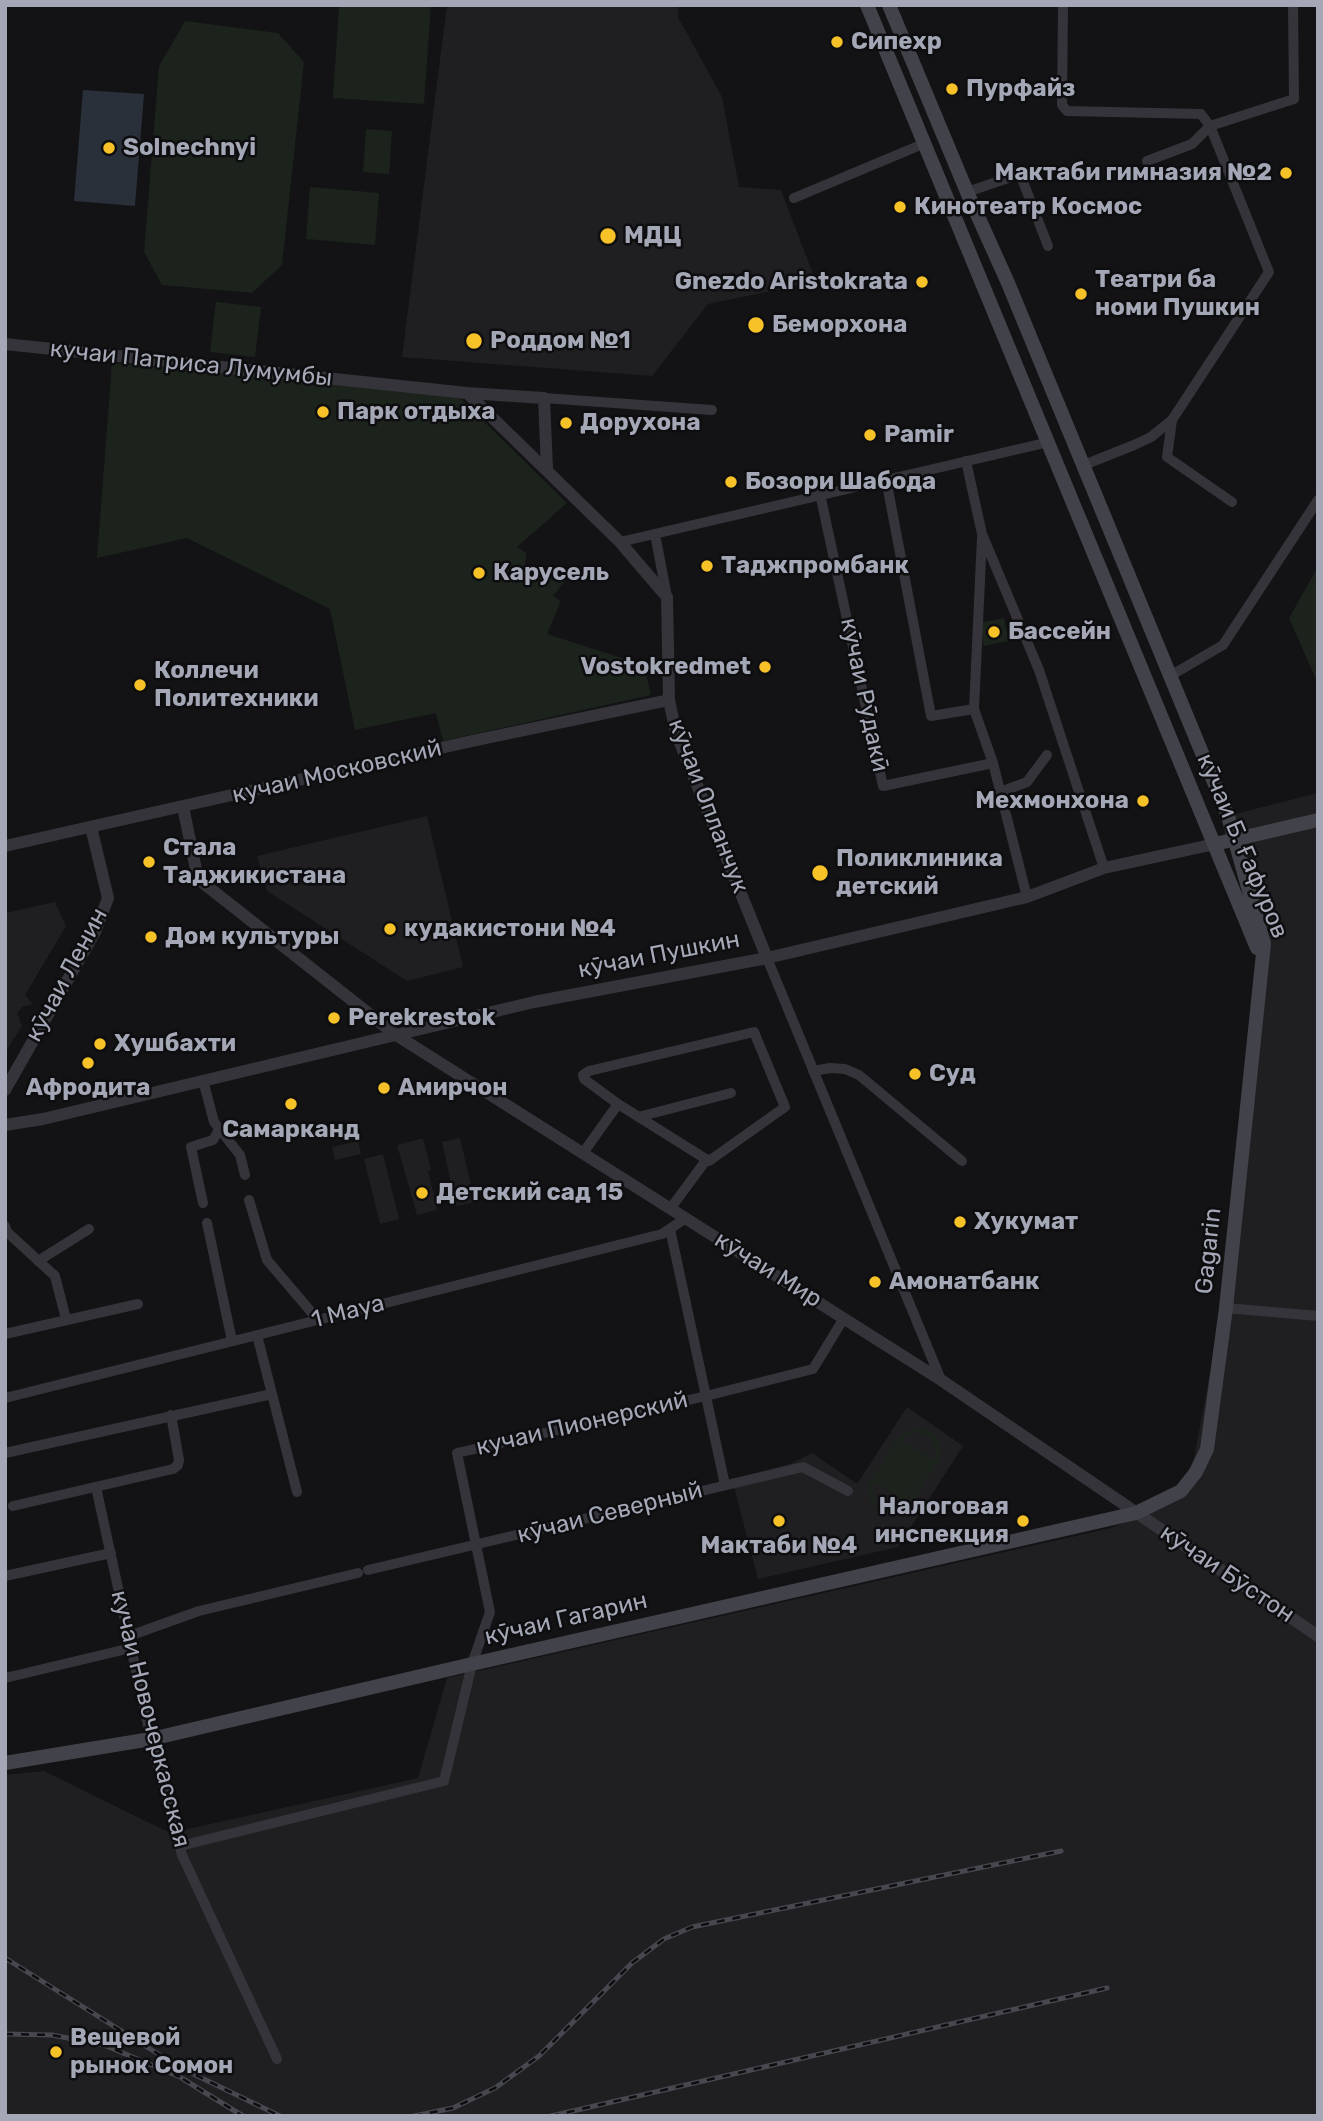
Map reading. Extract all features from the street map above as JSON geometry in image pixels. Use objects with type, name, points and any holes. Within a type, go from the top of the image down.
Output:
[{"type":"main road","name":"кӯчаи Б. Ғафуров","points":[[867,5],[1263,958]]},
{"type":"main road","name":"кӯчаи Б. Ғафуров","points":[[889,5],[1008,283],[1228,816],[1264,944],[1263,958]]},
{"type":"main road","name":"кӯчаи Пушкин","points":[[1214,844],[1318,820]]},
{"type":"main road","name":"Gagarin","points":[[1136,1513],[1181,1491],[1196,1472],[1207,1449],[1226,1308],[1263,958]]},
{"type":"main road","name":"кӯчаи Гагарин","points":[[5,1763],[151,1739],[1136,1513]]},
{"type":"street","points":[[1063,5],[1062,105],[1067,111],[1200,114],[1210,125],[1269,272],[1172,420],[1134,445],[1084,465]]},
{"type":"street","points":[[1147,161],[1192,144],[1210,125],[1294,99],[1293,5]]},
{"type":"street","points":[[794,198],[923,144]]},
{"type":"street","points":[[949,201],[1020,174],[1048,246]]},
{"type":"street","name":"кучаи Патриса Лумумбы","points":[[5,344],[467,393],[712,410]]},
{"type":"street","points":[[467,393],[620,542],[667,597]]},
{"type":"street","points":[[544,398],[547,469]]},
{"type":"street","points":[[1172,420],[1167,457],[1232,502]]},
{"type":"street","points":[[620,542],[1049,442]]},
{"type":"street","points":[[965,461],[982,534],[1039,670],[1104,868]]},
{"type":"street","points":[[886,479],[931,716],[974,709]]},
{"type":"street","name":"кӯчаи Рӯдакӣ","points":[[820,494],[883,786],[993,763]]},
{"type":"street","points":[[1170,676],[1223,645],[1318,500]]},
{"type":"street","points":[[654,534],[667,597]]},
{"type":"street","points":[[982,534],[974,709],[993,763],[1027,897]]},
{"type":"street","name":"кӯчаи Опланчук","points":[[667,597],[669,699],[676,733],[767,958]]},
{"type":"street","points":[[1134,649],[1156,640]]},
{"type":"street","name":"кучаи Московский","points":[[5,846],[669,699]]},
{"type":"street","points":[[1000,792],[1027,782],[1047,755]]},
{"type":"street","points":[[183,807],[198,879],[396,1035]]},
{"type":"street","name":"кӯчаи Ленин","points":[[5,1090],[96,930],[108,898],[91,827]]},
{"type":"street","name":"кӯчаи Пушкин","points":[[5,1125],[36,1120],[534,1002],[767,958],[1027,897],[1104,868],[1214,844]]},
{"type":"street","points":[[767,958],[941,1380]]},
{"type":"street","points":[[754,1032],[785,1107],[709,1161],[638,1116],[584,1079],[583,1075],[590,1071],[754,1032]]},
{"type":"street","name":"кӯчаи Мир","points":[[396,1035],[941,1380],[1136,1513]]},
{"type":"street","points":[[813,1072],[837,1068],[859,1075],[962,1161]]},
{"type":"street","points":[[204,1080],[214,1122],[240,1155],[245,1175]]},
{"type":"street","points":[[638,1116],[732,1093]]},
{"type":"street","points":[[583,1153],[618,1104]]},
{"type":"street","points":[[203,1203],[191,1147],[213,1140],[219,1130]]},
{"type":"street","points":[[670,1209],[707,1159]]},
{"type":"street","points":[[249,1200],[267,1260],[318,1320]]},
{"type":"street","name":"1 Maya","points":[[5,1398],[662,1234],[686,1218]]},
{"type":"street","points":[[207,1223],[232,1341]]},
{"type":"street","points":[[5,1226],[6,1232],[55,1276],[65,1319]]},
{"type":"street","points":[[38,1261],[89,1229]]},
{"type":"street","points":[[670,1229],[724,1485]]},
{"type":"street","points":[[5,1334],[138,1304]]},
{"type":"street","points":[[1226,1308],[1318,1317]]},
{"type":"street","name":"кучаи Пионерский","points":[[180,1846],[444,1781],[472,1664],[490,1612],[457,1452],[813,1369],[844,1318]]},
{"type":"street","points":[[257,1335],[296,1492]]},
{"type":"street","points":[[5,1453],[272,1394]]},
{"type":"street","points":[[13,1506],[173,1469],[179,1460],[171,1415]]},
{"type":"street","name":"кӯчаи Северный","points":[[129,1636],[200,1611],[803,1467],[848,1491]]},
{"type":"street","name":"кучаи Новочеркасская","points":[[96,1487],[151,1739],[180,1846],[277,2059]]},
{"type":"street","name":"кӯчаи Бӯстон","points":[[1136,1513],[1318,1636]]},
{"type":"street","points":[[5,1576],[111,1553]]},
{"type":"street","points":[[5,1678],[131,1648]]},
{"type":"shaded area","points":[[339,5],[431,5],[424,104],[333,98]]},
{"type":"shaded area","name":"МДЦ","points":[[447,5],[679,5],[678,17],[722,97],[739,187],[781,190],[816,282],[708,304],[652,376],[402,357]]},
{"type":"shaded area","points":[[185,21],[278,33],[304,62],[282,265],[252,293],[162,285],[144,252],[159,66]]},
{"type":"shaded area","name":"Solnechnyi","points":[[83,90],[144,94],[135,206],[74,201]]},
{"type":"shaded area","points":[[366,129],[392,131],[389,174],[363,172]]},
{"type":"shaded area","points":[[310,187],[379,193],[375,245],[306,239]]},
{"type":"shaded area","points":[[216,302],[261,307],[255,357],[210,352]]},
{"type":"shaded area","points":[[112,363],[454,392],[567,503],[517,547],[526,553],[525,570],[565,581],[553,596],[561,601],[547,634],[625,659],[643,662],[651,695],[443,741],[436,713],[355,730],[330,609],[187,538],[97,558]]},
{"type":"shaded area","points":[[1318,567],[1318,684],[1289,618]]},
{"type":"shaded area","name":"Бассейн","points":[[1004,618],[1009,641],[984,646],[980,623]]},
{"type":"shaded area","points":[[1318,793],[1318,2116],[5,2116],[5,1775],[44,1771],[170,1833],[418,1778],[447,1678],[1111,1528],[1174,1501],[1194,1459],[1216,1340],[1259,929],[1223,817]]},
{"type":"shaded area","name":"кудакистони №4","points":[[427,816],[463,967],[407,981],[267,891],[257,856]]},
{"type":"shaded area","points":[[55,902],[66,926],[25,995],[33,1004],[22,1007],[17,1013],[22,1026],[5,1053],[5,913]]},
{"type":"shaded area","points":[[423,1138],[437,1210],[417,1215],[397,1145]]},
{"type":"shaded area","points":[[460,1138],[475,1202],[456,1206],[442,1142]]},
{"type":"shaded area","points":[[358,1141],[361,1154],[335,1160],[332,1147]]},
{"type":"shaded area","points":[[383,1154],[399,1219],[380,1224],[364,1159]]},
{"type":"shaded area","points":[[907,1407],[963,1446],[898,1547],[758,1579],[732,1479],[790,1464],[812,1453],[857,1484]]},
{"type":"shaded area","points":[[917,1428],[928,1430],[937,1437],[941,1448],[940,1459],[908,1508],[898,1513],[881,1512],[870,1500],[869,1483],[901,1434]],"holes":[[[917,1432],[926,1434],[933,1440],[935,1457],[904,1504],[896,1509],[883,1507],[874,1498],[875,1482],[905,1501],[933,1460],[902,1441]]]},
{"type":"railway","points":[[414,2116],[453,2108],[495,2088],[539,2056],[632,1963],[664,1939],[692,1927],[1061,1851]]},
{"type":"railway","points":[[5,1958],[179,2067],[280,2116]]},
{"type":"railway","points":[[551,2116],[1107,1988]]},
{"type":"railway","points":[[5,2034],[52,2035],[104,2045],[180,2077]]},
{"type":"railway","points":[[183,2079],[243,2116]]},
{"type":"place","name":"Сипехр","points":[[837,42]]},
{"type":"place","name":"Пурфайз","points":[[952,89]]},
{"type":"place","name":"Solnechnyi","points":[[109,148]]},
{"type":"place","name":"Мактаби гимназия №2","points":[[1286,173]]},
{"type":"place","name":"Кинотеатр Космос","points":[[900,207]]},
{"type":"place","name":"МДЦ","points":[[608,236]]},
{"type":"place","name":"Gnezdo Aristokrata","points":[[922,282]]},
{"type":"place","name":"Театри ба номи Пушкин","points":[[1081,294]]},
{"type":"place","name":"Беморхона","points":[[756,325]]},
{"type":"place","name":"Роддом №1","points":[[474,341]]},
{"type":"place","name":"Парк отдыха","points":[[323,412]]},
{"type":"place","name":"Дорухона","points":[[566,423]]},
{"type":"place","name":"Pamir","points":[[870,435]]},
{"type":"place","name":"Бозори Шабода","points":[[731,482]]},
{"type":"place","name":"Таджпромбанк","points":[[707,566]]},
{"type":"place","name":"Карусель","points":[[479,573]]},
{"type":"place","name":"Бассейн","points":[[994,632]]},
{"type":"place","name":"Vostokredmet","points":[[765,667]]},
{"type":"place","name":"Коллечи Политехники","points":[[140,685]]},
{"type":"place","name":"Мехмонхона","points":[[1143,801]]},
{"type":"place","name":"Стала Таджикистана","points":[[149,862]]},
{"type":"place","name":"Поликлиника детский","points":[[820,873]]},
{"type":"place","name":"кудакистони №4","points":[[390,929]]},
{"type":"place","name":"Дом культуры","points":[[151,937]]},
{"type":"place","name":"Perekrestok","points":[[334,1018]]},
{"type":"place","name":"Хушбахти","points":[[100,1044]]},
{"type":"place","name":"Афродита","points":[[88,1063]]},
{"type":"place","name":"Суд","points":[[915,1074]]},
{"type":"place","name":"Амирчон","points":[[384,1088]]},
{"type":"place","name":"Самарканд","points":[[291,1104]]},
{"type":"place","name":"Детский сад 15","points":[[422,1193]]},
{"type":"place","name":"Хукумат","points":[[960,1222]]},
{"type":"place","name":"Амонатбанк","points":[[875,1282]]},
{"type":"place","name":"Мактаби №4","points":[[779,1521]]},
{"type":"place","name":"Налоговая инспекция","points":[[1023,1521]]},
{"type":"place","name":"Вещевой рынок Сомон","points":[[56,2052]]}]
